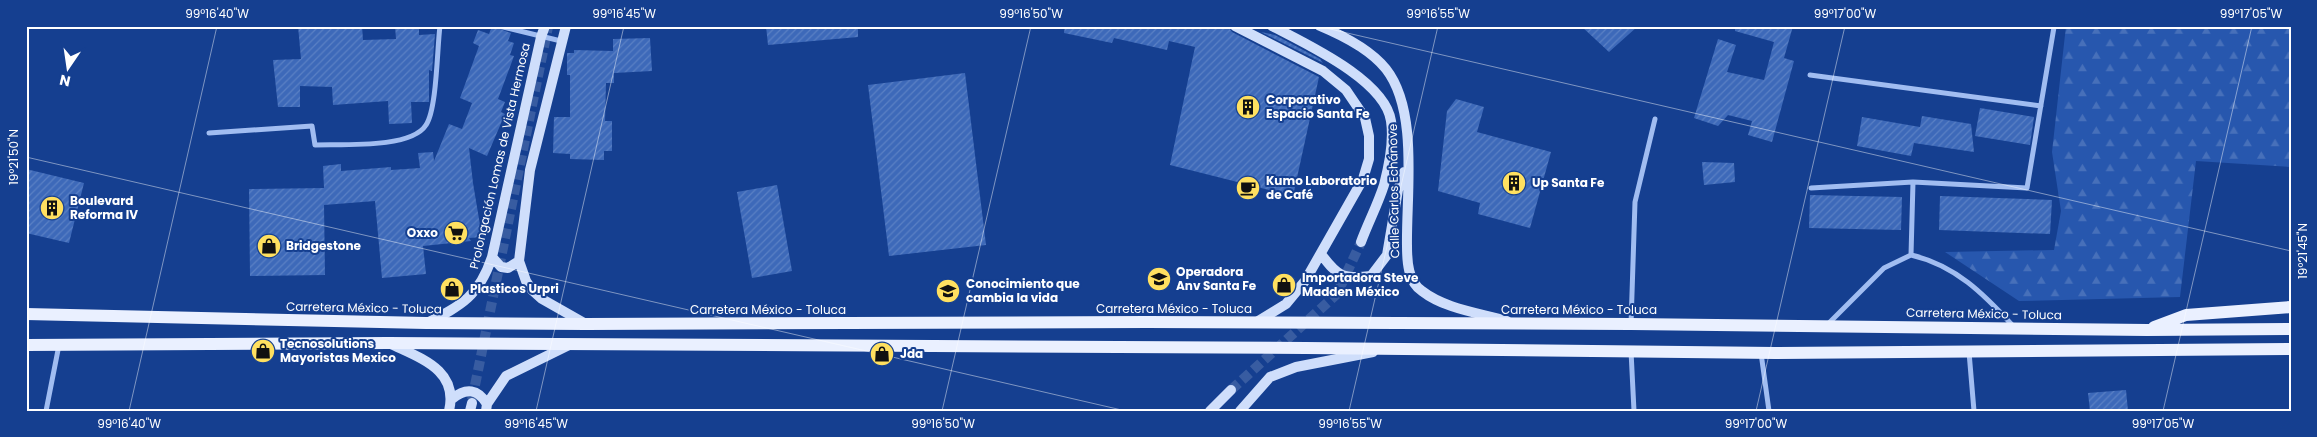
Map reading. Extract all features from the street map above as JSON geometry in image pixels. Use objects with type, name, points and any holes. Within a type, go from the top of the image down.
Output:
[{"type":"main road","points":[[2148,330],[2186,315],[2291,307]]},
{"type":"main road","name":"Carretera México - Toluca","points":[[26,314],[426,323],[1631,324],[2148,330],[2291,329]]},
{"type":"main road","points":[[26,344],[388,343],[1394,348],[1761,352],[2291,349]]},
{"type":"street","points":[[209,133],[312,126],[315,145],[392,142],[410,137],[426,126],[431,111],[440,26]]},
{"type":"street","points":[[499,26],[562,41]]},
{"type":"street","name":"Prolongación Lomas de Vista Hermosa","points":[[426,323],[462,304],[486,276],[492,257],[541,36],[545,26]]},
{"type":"street","points":[[566,26],[530,170],[520,261],[526,281],[532,290],[586,324]]},
{"type":"street","name":"Calle Carlos Echánove","points":[[1235,26],[1323,71],[1346,90],[1364,118],[1369,136],[1369,159],[1365,172],[1305,281],[1286,304],[1254,323]]},
{"type":"street","points":[[1272,26],[1359,76],[1385,105],[1391,120],[1390,150],[1384,186],[1361,242]]},
{"type":"street","name":"Calle Carlos Echánove","points":[[1320,26],[1360,46],[1373,56],[1395,81],[1405,109],[1408,157],[1406,207],[1408,268],[1420,291],[1448,304],[1518,324]]},
{"type":"street","points":[[1811,188],[1913,182],[2027,188],[2054,27],[2050,26]]},
{"type":"street","points":[[1810,75],[2041,106]]},
{"type":"street","points":[[1631,324],[1635,202],[1655,120]]},
{"type":"street","points":[[1321,254],[1333,270],[1350,279],[1372,276],[1386,255],[1398,190],[1408,157]]},
{"type":"street","points":[[1911,255],[1913,182]]},
{"type":"street","points":[[1826,326],[1884,268],[1911,255],[1938,263],[1961,277],[1982,292],[2015,328]]},
{"type":"street","points":[[492,257],[501,267],[508,268],[520,261]]},
{"type":"street","points":[[388,343],[432,365],[445,375],[452,399],[449,411]]},
{"type":"street","points":[[46,411],[59,344]]},
{"type":"street","points":[[486,408],[506,376],[570,344]]},
{"type":"street","points":[[1240,411],[1256,390],[1270,377],[1296,367],[1394,348]]},
{"type":"street","points":[[1631,351],[1634,411]]},
{"type":"street","points":[[1969,351],[1974,411]]},
{"type":"street","points":[[1761,352],[1769,411]]},
{"type":"street","points":[[452,399],[460,392],[471,390],[481,395],[486,408]]},
{"type":"street","points":[[1210,411],[1231,390]]},
{"type":"green space","points":[[2066,26],[2291,26],[2291,167],[2196,161],[2180,297],[2019,301],[1945,252],[2054,250],[2061,211],[2052,152]]},
{"type":"building","points":[[298,26],[362,26],[363,40],[396,39],[395,26],[419,26],[419,35],[435,34],[432,71],[429,70],[429,102],[411,102],[412,123],[389,124],[388,101],[333,105],[332,87],[300,86],[300,107],[278,107],[273,60],[301,59]]},
{"type":"building","points":[[492,26],[511,33],[508,41],[514,43],[510,55],[514,56],[498,99],[505,102],[501,112],[505,114],[487,156],[469,148],[482,237],[469,238],[471,241],[423,246],[426,274],[382,278],[375,201],[324,205],[325,275],[250,276],[249,189],[324,188],[323,166],[341,164],[341,171],[391,167],[391,170],[420,168],[418,153],[433,152],[434,161],[449,124],[462,129],[472,103],[460,98],[479,46],[473,43],[478,30],[489,34]]},
{"type":"building","points":[[766,26],[858,26],[858,37],[768,45]]},
{"type":"building","name":"Corporativo Espacio Santa Fe","points":[[1065,26],[1228,26],[1232,32],[1319,77],[1293,196],[1170,165],[1195,47],[1169,41],[1167,50],[1114,38],[1112,43],[1064,33]]},
{"type":"building","points":[[1581,26],[1638,26],[1609,52]]},
{"type":"building","points":[[1735,26],[1793,26],[1784,58],[1794,61],[1772,142],[1748,135],[1752,121],[1728,115],[1718,126],[1694,118],[1718,39],[1736,45],[1727,72],[1764,80],[1774,42],[1735,31]]},
{"type":"building","points":[[1261,32],[1275,35],[1320,59],[1323,63]]},
{"type":"building","points":[[650,38],[652,71],[614,73],[614,83],[606,83],[605,121],[612,121],[612,151],[604,151],[604,160],[570,159],[570,154],[553,153],[554,117],[570,117],[570,75],[567,75],[567,53],[574,53],[574,50],[613,51],[613,39]]},
{"type":"building","points":[[965,73],[986,245],[889,256],[868,85]]},
{"type":"building","points":[[1456,99],[1484,107],[1477,132],[1551,152],[1530,228],[1478,214],[1480,203],[1438,191],[1447,111]]},
{"type":"building","points":[[1980,108],[2034,117],[2030,145],[1975,136]]},
{"type":"building","points":[[1922,116],[1971,124],[1974,152],[1914,143],[1911,156],[1857,146],[1862,117],[1920,127]]},
{"type":"building","points":[[1702,162],[1734,163],[1735,182],[1704,185]]},
{"type":"building","name":"Boulevard Reforma IV","points":[[26,169],[84,183],[69,243],[26,233]]},
{"type":"building","points":[[777,185],[792,271],[752,278],[737,192]]},
{"type":"building","points":[[1810,195],[1902,197],[1901,230],[1809,228]]},
{"type":"building","points":[[1940,196],[2052,200],[2050,234],[1939,230]]},
{"type":"building","points":[[2126,390],[2128,411],[2090,411],[2088,393]]},
{"type":"tunnel","points":[[472,400],[548,27]]},
{"type":"tunnel","points":[[1231,390],[1337,294],[1361,242]]},
{"type":"place","name":"Corporativo Espacio Santa Fe","points":[[1248,107]]},
{"type":"place","name":"Up Santa Fe","points":[[1514,183]]},
{"type":"place","name":"Kumo Laboratorio de Café","points":[[1248,188]]},
{"type":"place","name":"Boulevard Reforma IV","points":[[52,208]]},
{"type":"place","name":"Oxxo","points":[[456,233]]},
{"type":"place","name":"Bridgestone","points":[[269,246]]},
{"type":"place","name":"Operadora Anv Santa Fe","points":[[1159,279]]},
{"type":"place","name":"Importadora Steve Madden México","points":[[1284,285]]},
{"type":"place","name":"Plasticos Urpri","points":[[452,289]]},
{"type":"place","name":"Conocimiento que cambia la vida","points":[[948,291]]},
{"type":"place","name":"Tecnosolutions Mayoristas Mexico","points":[[263,351]]},
{"type":"place","name":"Jda","points":[[882,354]]}]
